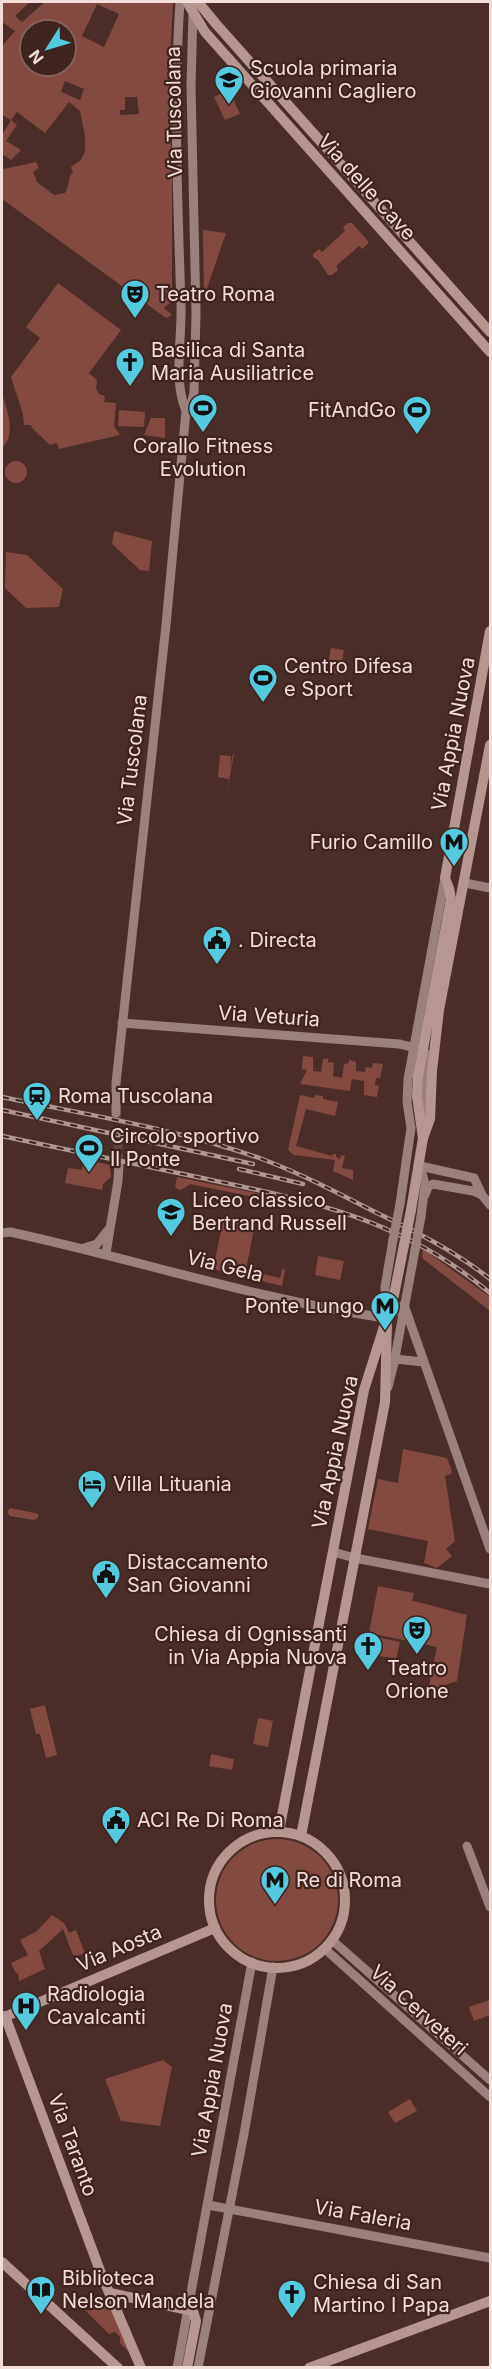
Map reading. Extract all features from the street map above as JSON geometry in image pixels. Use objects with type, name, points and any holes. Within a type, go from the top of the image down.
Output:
[{"type":"main road","name":"Via Tuscolana","points":[[116,1113],[122,1023],[171,574],[186,411],[180,383],[181,313],[175,87],[180,2]]},
{"type":"main road","name":"Via delle Cave","points":[[187,2],[193,14],[218,46],[490,352]]},
{"type":"main road","name":"Via Tuscolana","points":[[186,411],[193,396],[196,313],[191,49],[196,2]]},
{"type":"main road","name":"Via delle Cave","points":[[196,2],[490,332]]},
{"type":"main road","points":[[300,138],[310,130]]},
{"type":"main road","name":"Via Appia Nuova","points":[[418,1049],[425,1035],[451,899],[444,878],[490,631]]},
{"type":"main road","name":"Via Appia Nuova","points":[[418,1049],[427,1025],[465,883],[490,745]]},
{"type":"main road","points":[[465,883],[490,888]]},
{"type":"main road","name":"Via Veturia","points":[[122,1023],[399,1044],[418,1049]]},
{"type":"main road","name":"Via Appia Nuova","points":[[423,1138],[430,1119],[434,1043],[427,1025]]},
{"type":"main road","points":[[386,1318],[384,1292],[410,1137],[407,1086],[418,1049]]},
{"type":"main road","points":[[386,1318],[395,1289],[420,1166],[423,1138],[417,1092],[418,1049]]},
{"type":"main road","points":[[106,1253],[119,1165]]},
{"type":"main road","points":[[420,1166],[425,1195]]},
{"type":"main road","points":[[420,1166],[474,1178],[490,1205]]},
{"type":"main road","points":[[423,1362],[391,1360],[425,1195],[429,1186],[434,1184],[473,1191],[482,1195]]},
{"type":"main road","points":[[82,1248],[97,1244],[110,1228]]},
{"type":"main road","name":"Via Gela","points":[[2,1233],[10,1232],[106,1253],[296,1302],[386,1318]]},
{"type":"main road","points":[[386,1318],[404,1305]]},
{"type":"main road","points":[[404,1305],[490,1549]]},
{"type":"main road","name":"Via Appia Nuova","points":[[301,1836],[386,1392],[391,1360],[386,1318]]},
{"type":"main road","name":"Via Appia Nuova","points":[[279,1831],[351,1458],[372,1360],[386,1318]]},
{"type":"main road","name":"Via Appia Nuova","points":[[333,1551],[354,1558]]},
{"type":"main road","points":[[354,1558],[490,1584]]},
{"type":"main road","points":[[279,1831],[301,1836],[328,1854],[344,1881],[346,1899],[344,1914],[332,1940],[325,1949],[302,1963],[273,1967],[252,1962],[229,1948],[215,1928],[210,1911],[210,1892],[214,1875],[220,1862],[246,1839],[262,1833],[279,1831]]},
{"type":"main road","points":[[467,1846],[490,1907]]},
{"type":"main road","name":"Via Aosta","points":[[3,2014],[215,1928]]},
{"type":"main road","name":"Via Cerveteri","points":[[332,1940],[490,2080]]},
{"type":"main road","name":"Via Cerveteri","points":[[325,1949],[490,2097]]},
{"type":"main road","name":"Via Appia Nuova","points":[[177,2367],[252,1962]]},
{"type":"main road","name":"Via Appia Nuova","points":[[198,2367],[230,2208],[273,1967]]},
{"type":"main road","name":"Via Taranto","points":[[3,2014],[110,2294],[141,2367]]},
{"type":"main road","points":[[208,2205],[230,2208]]},
{"type":"main road","name":"Via Faleria","points":[[230,2208],[490,2258]]},
{"type":"main road","points":[[2,2262],[118,2367]]},
{"type":"main road","points":[[110,2294],[188,2308]]},
{"type":"main road","points":[[309,2367],[490,2301]]},
{"type":"main road","name":"Via Appia Nuova","points":[[187,2367],[196,2320],[194,2312],[188,2308]]},
{"type":"shaded area","points":[[2,2],[30,2],[15,16],[18,19],[18,78],[78,78],[78,18],[27,18],[45,2],[173,2],[169,78],[172,301],[164,308],[172,315],[166,318],[2,199],[2,167],[4,169],[36,162],[39,168],[33,172],[37,182],[54,195],[65,193],[73,172],[71,167],[81,160],[85,151],[85,136],[80,111],[69,102],[45,133],[17,112],[11,120],[2,115],[2,46],[15,31],[2,22]],"holes":[[[97,4],[119,14],[104,47],[82,36]],[[65,81],[84,89],[80,100],[61,92]],[[125,97],[137,97],[139,114],[120,115],[120,110],[125,110]]]},
{"type":"shaded area","points":[[229,90],[240,114],[225,120],[214,97]]},
{"type":"shaded area","points":[[11,120],[17,125],[6,141],[21,150],[11,160],[2,154],[2,135]]},
{"type":"shaded area","points":[[352,223],[368,241],[368,244],[362,249],[359,246],[336,266],[338,270],[328,275],[313,254],[319,249],[322,252],[345,231],[343,227]]},
{"type":"shaded area","points":[[203,230],[226,233],[204,297],[203,233]]},
{"type":"shaded area","points":[[58,283],[121,330],[89,373],[97,380],[96,389],[99,394],[105,396],[104,402],[116,403],[114,426],[120,435],[59,449],[57,443],[50,445],[31,425],[24,425],[23,414],[11,377],[40,338],[26,327]]},
{"type":"shaded area","points":[[2,393],[10,429],[7,442],[2,448]]},
{"type":"shaded area","points":[[119,410],[145,412],[144,427],[118,426]]},
{"type":"shaded area","points":[[151,418],[165,418],[165,438],[144,435]]},
{"type":"shaded area","points":[[16,461],[24,464],[27,472],[24,480],[16,483],[8,480],[5,472],[8,464]]},
{"type":"shaded area","points":[[114,531],[152,541],[149,571],[140,570],[112,544]]},
{"type":"shaded area","points":[[6,552],[27,555],[63,589],[59,607],[26,608],[5,588]]},
{"type":"shaded area","points":[[331,648],[344,650],[340,674],[327,671]]},
{"type":"shaded area","points":[[233,754],[226,798],[229,779],[218,777],[220,755],[231,756],[230,769]]},
{"type":"shaded area","points":[[303,1056],[313,1057],[313,1071],[321,1072],[323,1059],[328,1058],[328,1062],[334,1063],[333,1076],[342,1078],[344,1064],[349,1063],[349,1060],[356,1062],[356,1071],[365,1072],[366,1067],[372,1068],[373,1063],[383,1064],[380,1078],[376,1078],[375,1085],[379,1086],[377,1097],[364,1095],[364,1081],[352,1079],[350,1091],[300,1084],[307,1070],[302,1069]]},
{"type":"shaded area","points":[[300,1095],[314,1098],[315,1095],[323,1096],[323,1099],[338,1102],[335,1116],[306,1109],[296,1146],[332,1156],[336,1154],[336,1157],[340,1159],[341,1155],[345,1156],[342,1168],[353,1170],[353,1180],[333,1171],[335,1160],[294,1155],[288,1150]]},
{"type":"shaded area","name":"Circolo sportivo Il Ponte","points":[[84,1159],[110,1165],[111,1177],[103,1184],[102,1190],[65,1183],[68,1168],[82,1170]]},
{"type":"shaded area","points":[[177,1177],[295,1201],[293,1205],[190,1184],[181,1190],[175,1188]]},
{"type":"shaded area","points":[[224,1217],[255,1224],[246,1270],[280,1278],[282,1269],[285,1270],[282,1286],[213,1269]]},
{"type":"shaded area","points":[[423,1249],[490,1297],[490,1311],[422,1258]]},
{"type":"shaded area","points":[[318,1256],[344,1261],[340,1280],[315,1275]]},
{"type":"shaded area","points":[[403,1449],[447,1458],[452,1471],[451,1474],[445,1476],[455,1541],[446,1549],[452,1556],[437,1568],[424,1563],[428,1541],[368,1529],[378,1479],[398,1483]]},
{"type":"shaded area","points":[[10,1508],[38,1514],[38,1518],[34,1520],[10,1516],[7,1512]]},
{"type":"shaded area","points":[[378,1586],[414,1593],[412,1601],[467,1615],[457,1681],[428,1691],[437,1647],[369,1633]]},
{"type":"shaded area","points":[[372,1636],[400,1642],[396,1659],[369,1654]]},
{"type":"shaded area","points":[[45,1705],[57,1755],[46,1758],[40,1734],[36,1734],[30,1709]]},
{"type":"shaded area","points":[[258,1718],[273,1721],[268,1747],[253,1744]]},
{"type":"shaded area","points":[[211,1754],[234,1759],[232,1770],[209,1766]]},
{"type":"shaded area","points":[[277,1839],[300,1844],[311,1849],[320,1857],[328,1866],[333,1877],[338,1900],[333,1923],[328,1934],[320,1943],[311,1951],[300,1956],[277,1961],[254,1956],[243,1951],[234,1943],[226,1934],[221,1923],[216,1900],[221,1877],[226,1866],[234,1857],[243,1849],[254,1844]]},
{"type":"shaded area","points":[[52,1915],[64,1923],[69,1933],[76,1930],[85,1953],[73,1955],[63,1929],[39,1951],[45,1969],[19,1981],[18,1973],[11,1963],[28,1955],[20,1940],[37,1931]]},
{"type":"shaded area","points":[[489,2000],[490,2015],[474,2021],[469,2007]]},
{"type":"shaded area","points":[[163,2060],[172,2067],[160,2126],[121,2121],[105,2079]]},
{"type":"shaded area","points":[[410,2099],[417,2111],[395,2123],[388,2112]]},
{"type":"shaded area","points":[[92,2298],[108,2302],[131,2354],[120,2343],[120,2337],[115,2332],[109,2334],[83,2308],[88,2311],[90,2308],[87,2304]]},
{"type":"tunnel","points":[[116,1113],[119,1165]]},
{"type":"railway","points":[[2,1097],[165,1131],[262,1159],[321,1184],[421,1235],[450,1251],[490,1279]]},
{"type":"railway","points":[[2,1110],[253,1164]]},
{"type":"railway","points":[[2,1136],[281,1195],[354,1216],[423,1247],[457,1268],[490,1293]]},
{"type":"railway","points":[[239,1169],[303,1184]]},
{"type":"place","name":"Scuola primaria Giovanni Cagliero","points":[[229,106]]},
{"type":"place","name":"Teatro Roma","points":[[135,320]]},
{"type":"place","name":"Basilica di Santa Maria Ausiliatrice","points":[[130,388]]},
{"type":"place","name":"Corallo Fitness Evolution","points":[[203,434]]},
{"type":"place","name":"FitAndGo","points":[[417,436]]},
{"type":"place","name":"Centro Difesa e Sport","points":[[263,704]]},
{"type":"place","name":"Furio Camillo","points":[[454,868]]},
{"type":"place","name":". Directa","points":[[217,966]]},
{"type":"place","name":"Roma Tuscolana","points":[[37,1122]]},
{"type":"place","name":"Circolo sportivo Il Ponte","points":[[89,1174]]},
{"type":"place","name":"Liceo classico Bertrand Russell","points":[[171,1238]]},
{"type":"place","name":"Ponte Lungo","points":[[385,1332]]},
{"type":"place","name":"Villa Lituania","points":[[92,1510]]},
{"type":"place","name":"Distaccamento San Giovanni","points":[[106,1600]]},
{"type":"place","name":"Teatro Orione","points":[[417,1656]]},
{"type":"place","name":"Chiesa di Ognissanti in Via Appia Nuova","points":[[368,1672]]},
{"type":"place","name":"ACI Re Di Roma","points":[[116,1846]]},
{"type":"place","name":"Re di Roma","points":[[275,1906]]},
{"type":"place","name":"Radiologia Cavalcanti","points":[[26,2032]]},
{"type":"place","name":"Biblioteca Nelson Mandela","points":[[41,2316]]},
{"type":"place","name":"Chiesa di San Martino I Papa","points":[[292,2320]]}]
